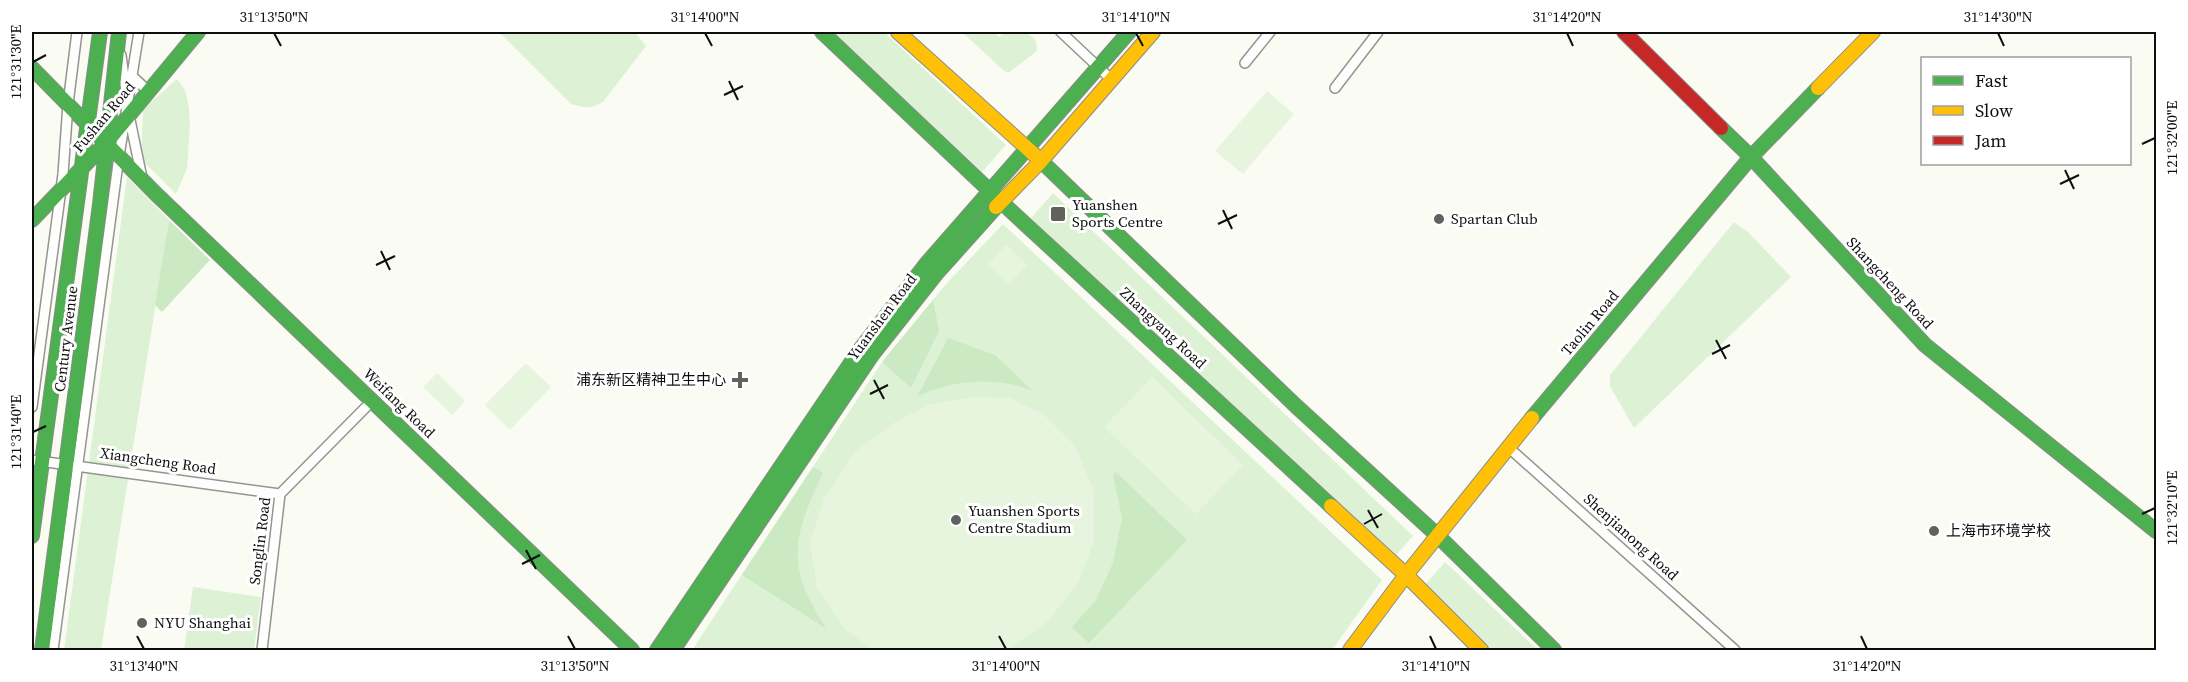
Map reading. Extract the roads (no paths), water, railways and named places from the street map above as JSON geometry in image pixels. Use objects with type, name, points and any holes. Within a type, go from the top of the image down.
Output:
[{"type":"main road","name":"Century Avenue","points":[[32,536],[37,461],[100,32]]},
{"type":"main road","name":"Fushan Road","points":[[32,220],[106,143],[127,113],[198,32]]},
{"type":"main road","name":"Zhangyang Road","points":[[822,32],[1001,201],[1406,575],[1481,651]]},
{"type":"main road","points":[[898,32],[1041,161],[1296,406],[1437,535],[1554,651]]},
{"type":"main road","name":"Yuanshen Road","points":[[657,651],[837,381],[927,263],[1129,32]]},
{"type":"main road","name":"Yuanshen Road","points":[[673,651],[873,355],[936,274],[1001,201],[1041,161],[1153,32]]},
{"type":"main road","name":"Shangcheng Road","points":[[1624,32],[1751,157],[1925,345],[2155,527]]},
{"type":"main road","name":"Taolin Road","points":[[1350,651],[1406,575],[1508,447],[1751,157],[1874,32]]},
{"type":"main road","name":"Century Avenue","points":[[42,651],[72,465],[119,33]]},
{"type":"main road","name":"Weifang Road","points":[[32,68],[142,180],[632,651]]},
{"type":"street","points":[[32,407],[60,191],[77,32]]},
{"type":"street","points":[[52,651],[72,465],[139,32]]},
{"type":"street","points":[[1061,32],[1112,80]]},
{"type":"street","points":[[1245,63],[1270,32]]},
{"type":"street","points":[[1335,88],[1378,32]]},
{"type":"street","points":[[119,33],[127,113],[142,180]]},
{"type":"street","points":[[132,76],[148,90]]},
{"type":"street","name":"Songlin Road","points":[[262,651],[280,494],[372,400]]},
{"type":"street","name":"Shenjianong Road","points":[[1508,447],[1735,651]]},
{"type":"street","name":"Xiangcheng Road","points":[[37,461],[280,494]]},
{"type":"place","name":"Yuanshen Sports Centre","points":[[1058,214]]},
{"type":"place","name":"Spartan Club","points":[[1439,219]]},
{"type":"place","name":"浦东新区精神卫生中心","points":[[740,380]]},
{"type":"place","name":"Yuanshen Sports Centre Stadium","points":[[956,520]]},
{"type":"place","name":"上海市环境学校","points":[[1934,531]]},
{"type":"place","name":"NYU Shanghai","points":[[142,623]]}]
